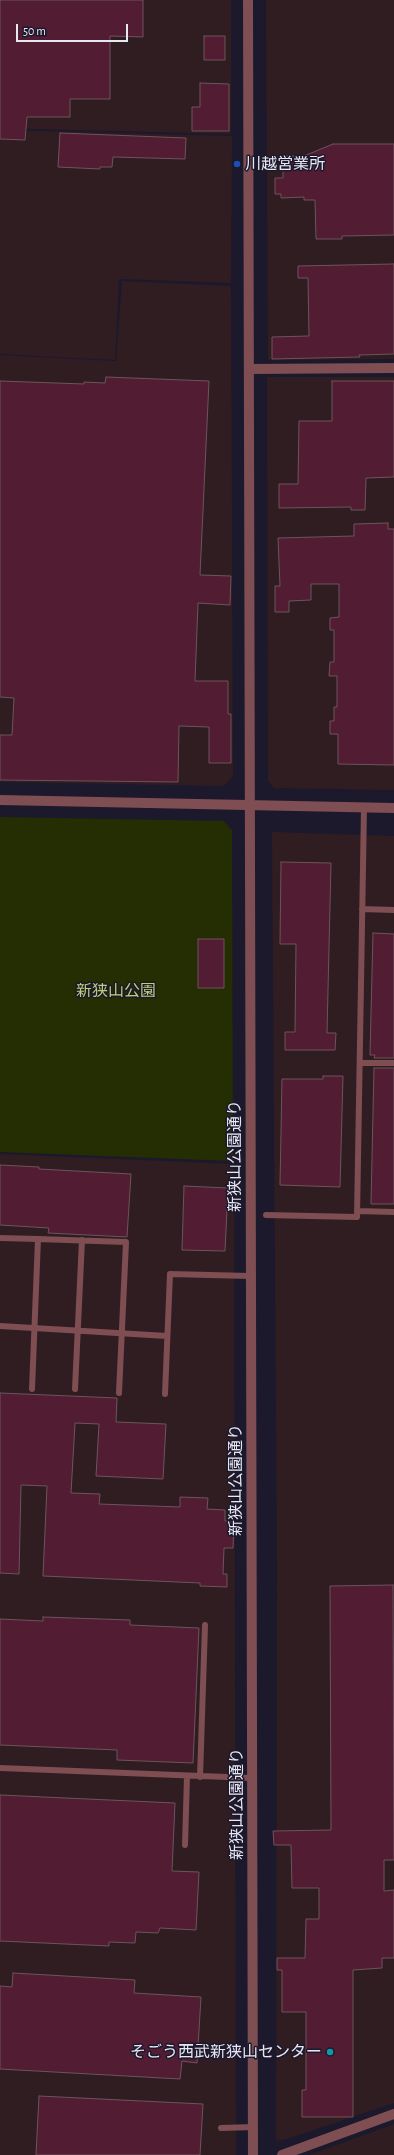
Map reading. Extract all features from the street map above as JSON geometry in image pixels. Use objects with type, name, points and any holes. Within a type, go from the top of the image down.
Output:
[{"type":"street","name":"新狭山公園通り","points":[[248,0],[251,804],[250,1276],[254,2155]]},
{"type":"street","points":[[249,369],[394,368]]},
{"type":"street","points":[[0,800],[394,808]]},
{"type":"street","points":[[282,2155],[394,2114]]},
{"type":"lane","points":[[266,1214],[357,1216],[364,808]]},
{"type":"lane","points":[[362,909],[394,910]]},
{"type":"lane","points":[[360,1063],[394,1064]]},
{"type":"lane","points":[[357,1211],[394,1212]]},
{"type":"lane","points":[[0,1238],[126,1242],[119,1394]]},
{"type":"lane","points":[[32,1389],[38,1239]]},
{"type":"lane","points":[[75,1389],[82,1240]]},
{"type":"lane","points":[[165,1394],[170,1274],[250,1276]]},
{"type":"lane","points":[[0,1326],[167,1336]]},
{"type":"lane","points":[[200,1776],[206,1625]]},
{"type":"lane","points":[[0,1768],[252,1778]]},
{"type":"lane","points":[[184,1845],[187,1776]]},
{"type":"lane","points":[[222,2128],[253,2127]]},
{"type":"shaded area","points":[[0,0],[231,0],[231,134],[0,128]]},
{"type":"shaded area","points":[[266,0],[394,0],[394,359],[268,360]]},
{"type":"shaded area","points":[[0,130],[232,136],[231,283],[119,279],[115,360],[0,354]]},
{"type":"shaded area","points":[[122,281],[231,286],[233,776],[224,786],[0,782],[0,355],[116,361]]},
{"type":"shaded area","points":[[267,377],[394,377],[394,790],[274,788],[268,781]]},
{"type":"shaded area","points":[[272,832],[394,836],[394,2103],[287,2139],[276,2141],[277,1565]]},
{"type":"shaded area","points":[[0,1154],[234,1164],[236,2155],[0,2155]]},
{"type":"shaded area","points":[[394,2124],[394,2155],[309,2155]]},
{"type":"green space","name":"新狭山公園","points":[[0,817],[224,821],[232,830],[233,1161],[0,1152]]},
{"type":"building","points":[[0,0],[143,0],[143,37],[110,36],[110,99],[70,99],[70,117],[27,117],[25,140],[0,139]]},
{"type":"building","points":[[204,36],[225,36],[225,60],[204,60]]},
{"type":"building","points":[[200,83],[229,84],[229,131],[192,131],[192,107],[200,107]]},
{"type":"building","points":[[60,133],[186,138],[185,159],[113,157],[112,167],[100,167],[100,169],[58,167]]},
{"type":"building","points":[[333,144],[394,144],[394,235],[342,236],[342,239],[316,239],[315,200],[304,200],[304,197],[281,198],[281,194],[275,194],[275,178],[283,178],[283,156],[304,156]]},
{"type":"building","points":[[394,264],[394,354],[359,355],[360,357],[272,359],[272,337],[309,336],[308,278],[298,278],[298,266]]},
{"type":"building","points":[[106,377],[209,381],[200,575],[231,576],[230,605],[198,603],[195,681],[228,681],[228,714],[231,714],[231,763],[209,763],[209,727],[179,726],[178,782],[0,780],[0,735],[12,735],[14,698],[0,697],[0,381],[84,384],[84,382],[105,383]]},
{"type":"building","points":[[332,381],[394,381],[394,477],[366,478],[365,510],[351,510],[351,507],[279,508],[279,484],[298,484],[299,421],[332,421]]},
{"type":"building","points":[[388,523],[388,529],[394,529],[394,765],[338,764],[338,734],[330,734],[330,721],[334,721],[334,707],[337,707],[337,676],[329,676],[330,662],[334,662],[334,630],[330,630],[330,618],[339,617],[339,584],[311,584],[311,600],[289,601],[289,612],[275,612],[275,586],[280,586],[278,538],[354,536],[354,524]]},
{"type":"building","points":[[281,862],[331,863],[327,1033],[336,1033],[335,1050],[285,1050],[285,1032],[295,1032],[296,944],[280,944]]},
{"type":"building","points":[[373,933],[394,934],[394,1058],[374,1058],[375,1055],[370,1055]]},
{"type":"building","points":[[198,939],[224,939],[224,988],[198,988]]},
{"type":"building","points":[[374,1068],[394,1068],[394,1204],[371,1204]]},
{"type":"building","points":[[323,1076],[343,1076],[340,1187],[280,1185],[282,1079],[323,1079]]},
{"type":"building","points":[[0,1165],[39,1167],[39,1169],[131,1174],[127,1237],[48,1233],[49,1228],[0,1225]]},
{"type":"building","points":[[184,1186],[228,1188],[225,1251],[182,1250]]},
{"type":"building","points":[[0,1393],[117,1398],[116,1422],[166,1424],[163,1479],[96,1476],[99,1424],[75,1423],[71,1493],[100,1494],[99,1504],[180,1507],[180,1497],[208,1498],[207,1509],[225,1510],[225,1521],[234,1522],[233,1548],[224,1548],[223,1574],[227,1574],[227,1587],[200,1586],[200,1583],[43,1576],[47,1486],[21,1485],[19,1574],[0,1573]]},
{"type":"building","points":[[393,1585],[394,1860],[384,1860],[384,1891],[394,1890],[394,1958],[382,1958],[382,1968],[353,1970],[353,2117],[302,2117],[302,2090],[306,2090],[306,2012],[282,2012],[282,1970],[277,1970],[277,1958],[305,1958],[306,1919],[319,1919],[319,1888],[292,1888],[291,1845],[274,1845],[273,1831],[331,1830],[330,1586]]},
{"type":"building","points":[[43,1617],[130,1620],[130,1625],[199,1628],[193,1763],[117,1760],[117,1750],[0,1745],[0,1619],[43,1621]]},
{"type":"building","points":[[0,1795],[175,1803],[172,1871],[199,1872],[196,1930],[160,1928],[158,1933],[136,1932],[135,1943],[109,1942],[109,1946],[0,1941]]},
{"type":"building","points":[[13,1973],[135,1980],[134,1993],[201,1997],[197,2063],[182,2061],[180,2079],[0,2069],[0,1986],[12,1987]]},
{"type":"building","points":[[39,2096],[203,2104],[200,2155],[36,2155]]},
{"type":"place","name":"川越営業所","points":[[237,164]]},
{"type":"place","name":"そごう西武新狭山センター","points":[[330,2052]]}]
